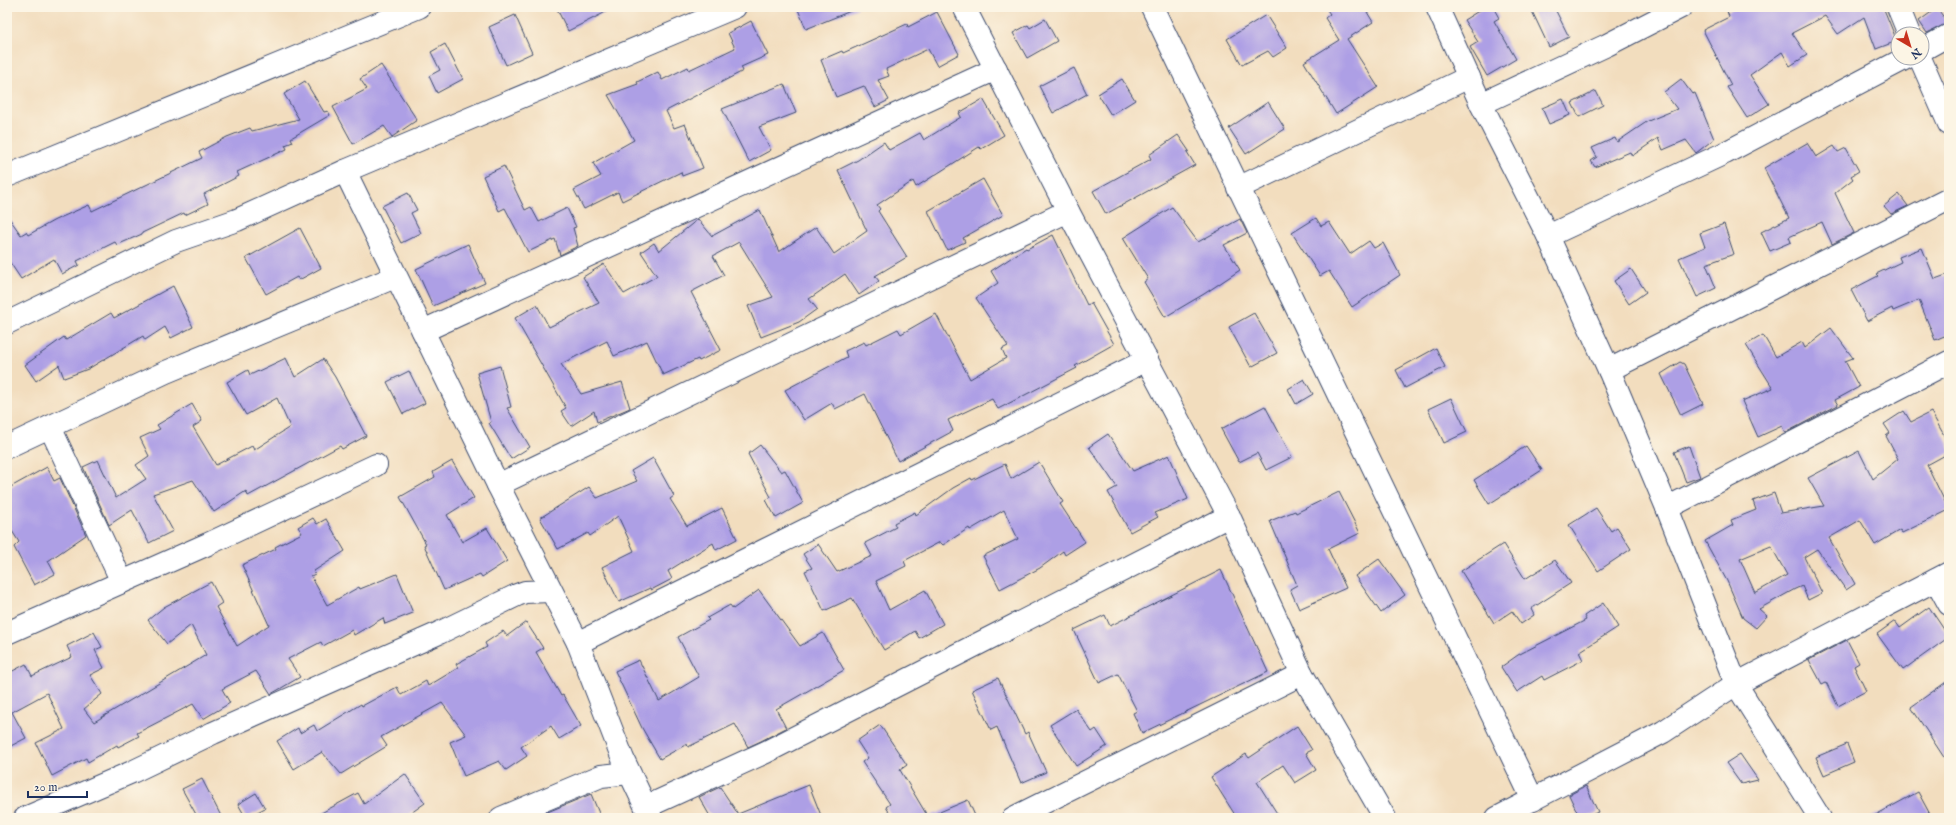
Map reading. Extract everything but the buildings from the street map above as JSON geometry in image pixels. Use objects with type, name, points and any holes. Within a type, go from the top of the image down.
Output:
[{"type":"street","points":[[7,176],[419,7]]},
{"type":"street","points":[[7,323],[176,241],[237,220],[345,171],[736,7]]},
{"type":"street","points":[[964,7],[1068,211],[1229,516],[1302,674],[1385,818]]},
{"type":"street","points":[[1152,7],[1533,800]]},
{"type":"street","points":[[1437,7],[1481,104],[1548,236],[1609,370],[1668,508],[1736,684],[1820,818]]},
{"type":"street","points":[[1481,104],[1607,45],[1681,7]]},
{"type":"street","points":[[1898,7],[1906,26]]},
{"type":"street","points":[[1930,46],[1949,35]]},
{"type":"street","points":[[1548,236],[1725,153],[1891,66]]},
{"type":"street","points":[[1924,66],[1949,124]]},
{"type":"street","points":[[423,331],[996,69]]},
{"type":"street","points":[[1238,188],[1469,77]]},
{"type":"street","points":[[345,171],[395,278],[423,331],[550,591],[578,643],[629,772],[649,812],[1229,516]]},
{"type":"street","points":[[1609,370],[1949,199]]},
{"type":"street","points":[[498,485],[1068,211]]},
{"type":"street","points":[[7,447],[166,372],[395,278]]},
{"type":"street","points":[[578,643],[1147,360]]},
{"type":"street","points":[[1668,508],[1949,362]]},
{"type":"street","points":[[50,427],[122,582]]},
{"type":"street","points":[[7,634],[208,544],[376,465]]},
{"type":"street","points":[[1497,818],[1662,732],[1736,684],[1942,577],[1949,604]]},
{"type":"street","points":[[25,818],[132,772],[213,733],[439,633],[517,595],[525,592],[550,591]]},
{"type":"street","points":[[1013,818],[1302,674]]},
{"type":"street","points":[[501,818],[601,776],[629,772]]}]
